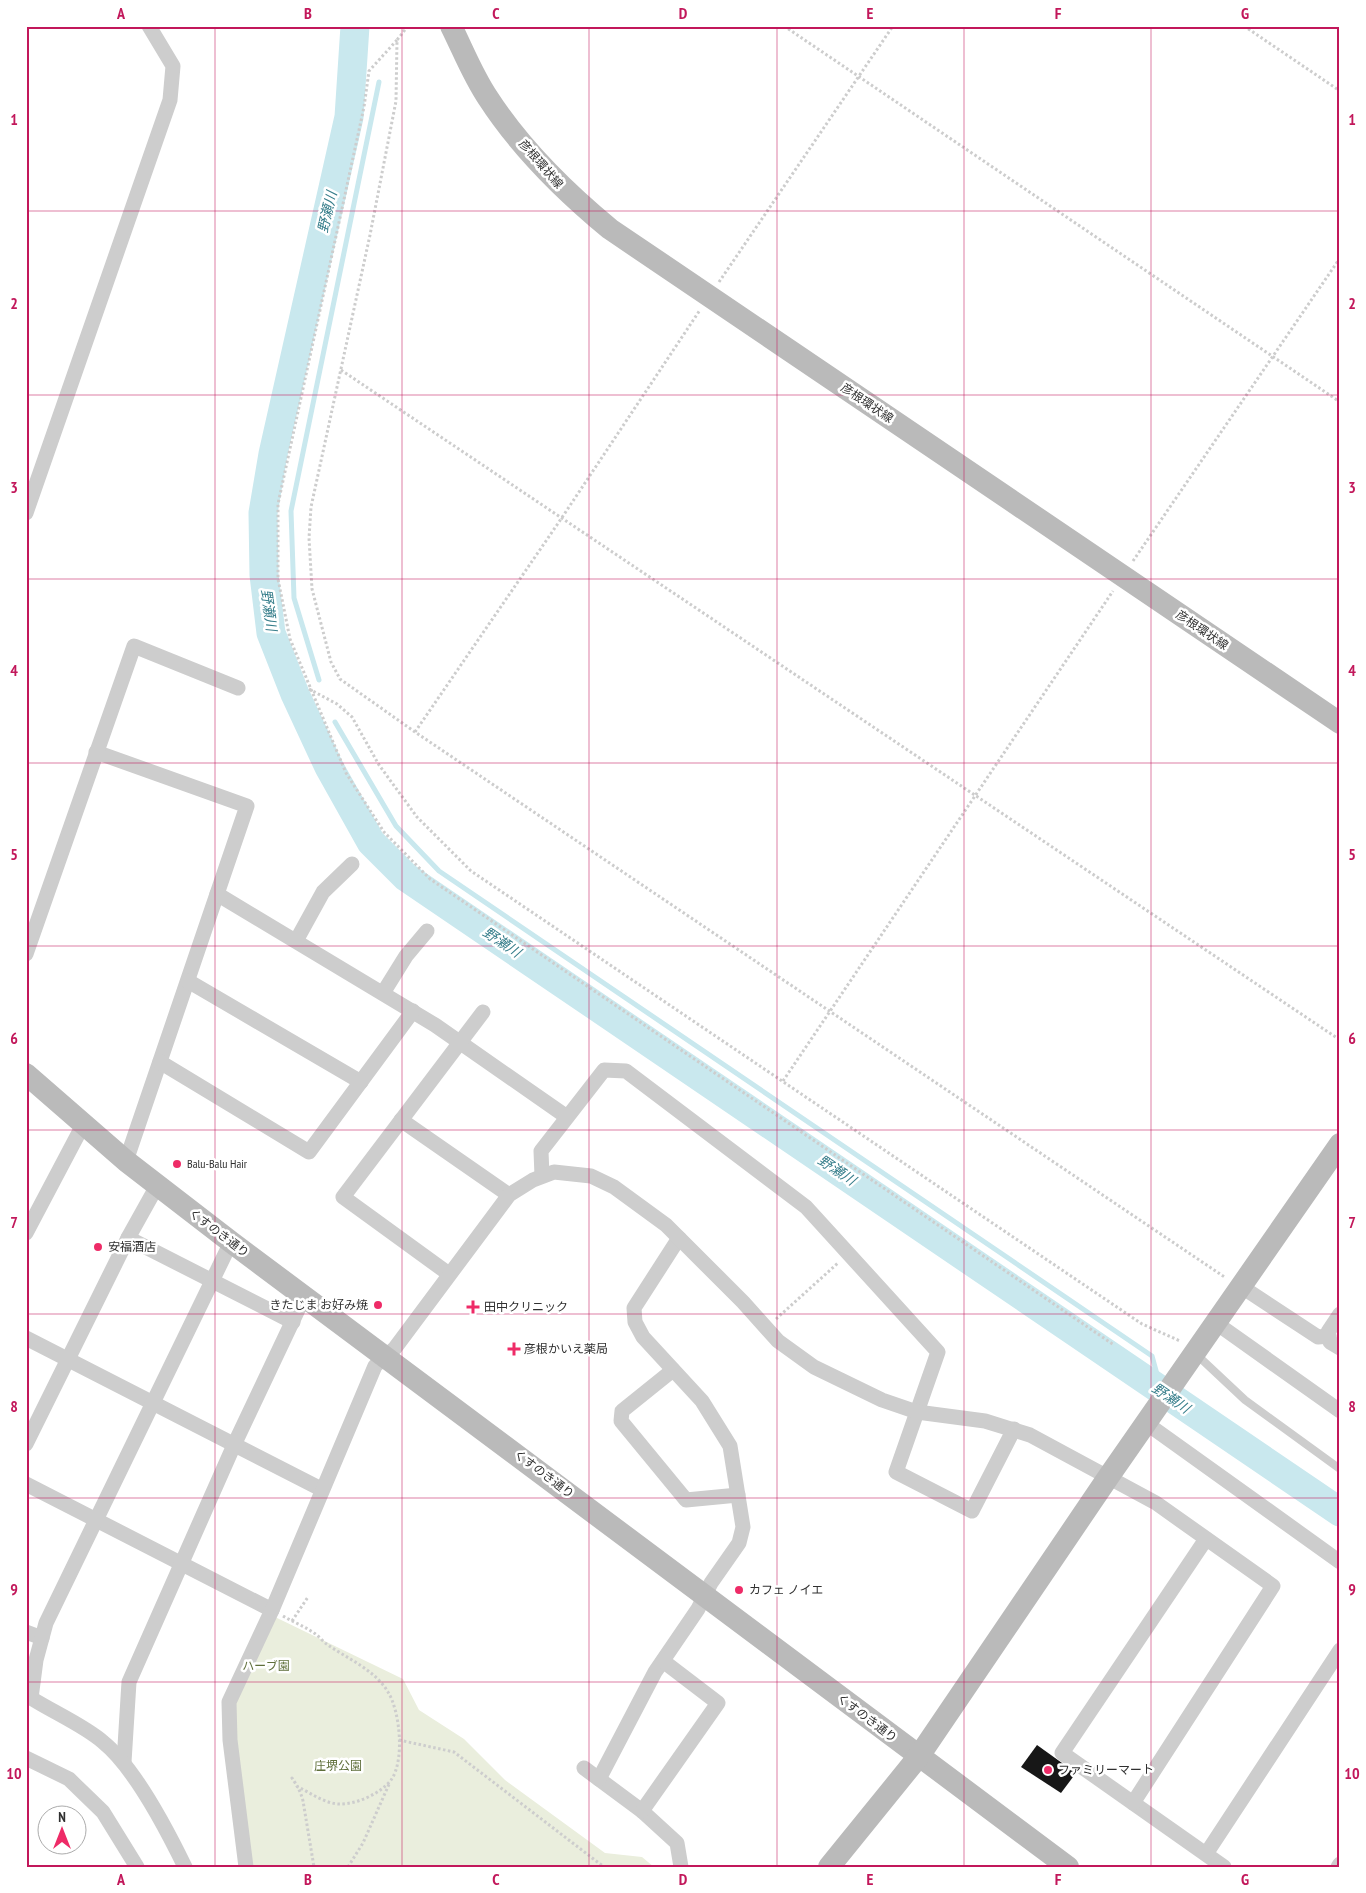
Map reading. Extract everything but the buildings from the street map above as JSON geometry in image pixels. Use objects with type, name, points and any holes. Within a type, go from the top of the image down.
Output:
[{"type":"street","points":[[26,513],[170,100],[173,66],[149,26]]},
{"type":"street","name":"彦根環状線","points":[[452,26],[488,99],[527,150],[562,189],[610,230],[1340,723]]},
{"type":"street","points":[[26,954],[134,646],[238,688]]},
{"type":"street","points":[[96,752],[247,806],[126,1161]]},
{"type":"street","points":[[296,941],[323,892],[352,864]]},
{"type":"street","points":[[218,894],[413,1011],[567,1117]]},
{"type":"street","points":[[383,994],[406,956],[427,931]]},
{"type":"street","points":[[188,981],[361,1082]]},
{"type":"street","points":[[160,1062],[309,1152],[413,1011]]},
{"type":"street","points":[[450,1274],[343,1197],[483,1012]]},
{"type":"street","points":[[542,1176],[541,1151],[604,1070],[626,1071],[806,1207],[938,1352],[896,1472],[972,1511],[1014,1429]]},
{"type":"street","name":"くすのき通り","points":[[26,1074],[83,1125],[157,1186],[304,1298],[386,1356],[1068,1867]]},
{"type":"street","points":[[401,1120],[509,1195]]},
{"type":"street","points":[[26,1233],[83,1125]]},
{"type":"street","points":[[829,1867],[919,1756],[1109,1476],[1339,1146]]},
{"type":"street","points":[[246,1867],[230,1740],[229,1702],[272,1610],[321,1489],[375,1366],[395,1348],[509,1195],[542,1176],[554,1172],[591,1176],[614,1187],[666,1225],[778,1341],[814,1367],[882,1400],[917,1412],[985,1421],[1014,1429],[1109,1476],[1156,1503],[1273,1586],[1133,1803]]},
{"type":"street","points":[[26,1444],[128,1238],[157,1186]]},
{"type":"street","points":[[128,1238],[212,1279],[293,1322]]},
{"type":"street","points":[[599,1779],[663,1661],[705,1596],[711,1583],[739,1543],[743,1527],[730,1446],[702,1401],[643,1337],[635,1322],[634,1308],[679,1238]]},
{"type":"street","points":[[185,1867],[168,1834],[124,1762],[103,1741],[31,1698],[46,1624],[231,1242]]},
{"type":"street","points":[[1242,1286],[1318,1337],[1329,1336]]},
{"type":"street","points":[[124,1762],[129,1682],[234,1444],[304,1298]]},
{"type":"street","points":[[1340,1314],[1328,1332],[1330,1342],[1340,1348]]},
{"type":"street","points":[[1216,1323],[1340,1411]]},
{"type":"street","points":[[26,1338],[321,1489]]},
{"type":"street","points":[[673,1370],[622,1411],[621,1421],[686,1500],[738,1496]]},
{"type":"street","points":[[1150,1417],[1340,1562]]},
{"type":"street","points":[[26,1484],[272,1610]]},
{"type":"street","points":[[1206,1539],[1062,1753],[1224,1867]]},
{"type":"street","points":[[26,1632],[42,1638]]},
{"type":"street","points":[[1206,1854],[1340,1650]]},
{"type":"street","points":[[642,1811],[718,1703],[663,1661]]},
{"type":"street","points":[[26,1758],[69,1779],[103,1812],[137,1867]]},
{"type":"street","points":[[584,1768],[642,1811],[677,1843],[681,1867]]},
{"type":"lane","points":[[1193,1355],[1245,1400],[1340,1469]]},
{"type":"path","points":[[408,26],[369,71],[364,107],[278,504],[278,579],[290,639],[309,689],[346,773],[384,832],[430,879],[1114,1345]]},
{"type":"path","points":[[784,26],[1340,402]]},
{"type":"path","points":[[415,732],[893,26]]},
{"type":"path","points":[[1244,26],[1340,91]]},
{"type":"path","points":[[397,40],[396,101],[311,507],[309,538],[312,589],[331,662],[340,679],[415,732],[1230,1281],[1242,1286]]},
{"type":"path","points":[[783,1082],[1123,576],[1340,258]]},
{"type":"path","points":[[341,370],[1340,1040]]},
{"type":"path","points":[[309,689],[338,704],[352,717],[379,765],[416,818],[471,871],[1142,1324],[1179,1340],[1193,1355]]},
{"type":"path","points":[[766,1328],[848,1253]]},
{"type":"path","points":[[292,1621],[308,1597]]},
{"type":"path","points":[[272,1610],[315,1633],[326,1644],[359,1664],[388,1691],[394,1706],[398,1722],[396,1766],[363,1843],[348,1867]]},
{"type":"path","points":[[398,1740],[454,1752],[604,1867]]},
{"type":"path","points":[[314,1867],[303,1801],[298,1787],[326,1801],[339,1804],[366,1799],[391,1780]]},
{"type":"green space","name":"庄堺公園","points":[[275,1617],[403,1679],[419,1710],[464,1739],[505,1780],[605,1853],[642,1857],[654,1867],[252,1867],[236,1746],[235,1703]]},
{"type":"waterway","name":"野瀬川","points":[[355,26],[349,117],[273,454],[263,513],[264,575],[271,633],[295,694],[329,767],[371,842],[406,877],[1340,1512]]},
{"type":"waterway","points":[[319,680],[294,598],[291,511],[379,82]]},
{"type":"waterway","points":[[335,722],[396,826],[439,871],[1152,1356],[1161,1389]]},
{"type":"place","name":"Balu-Balu Hair","points":[[177,1164]]},
{"type":"place","name":"安福酒店","points":[[98,1247]]},
{"type":"place","name":"きたじま お好み焼","points":[[378,1305]]},
{"type":"place","name":"田中クリニック","points":[[473,1307]]},
{"type":"place","name":"彦根かいえ薬局","points":[[514,1349]]},
{"type":"place","name":"カフェ ノイエ","points":[[739,1590]]},
{"type":"place","name":"ファミリーマート","points":[[1048,1770]]},
{"type":"park label","name":"ハーブ園","points":[[266,1666]]}]
